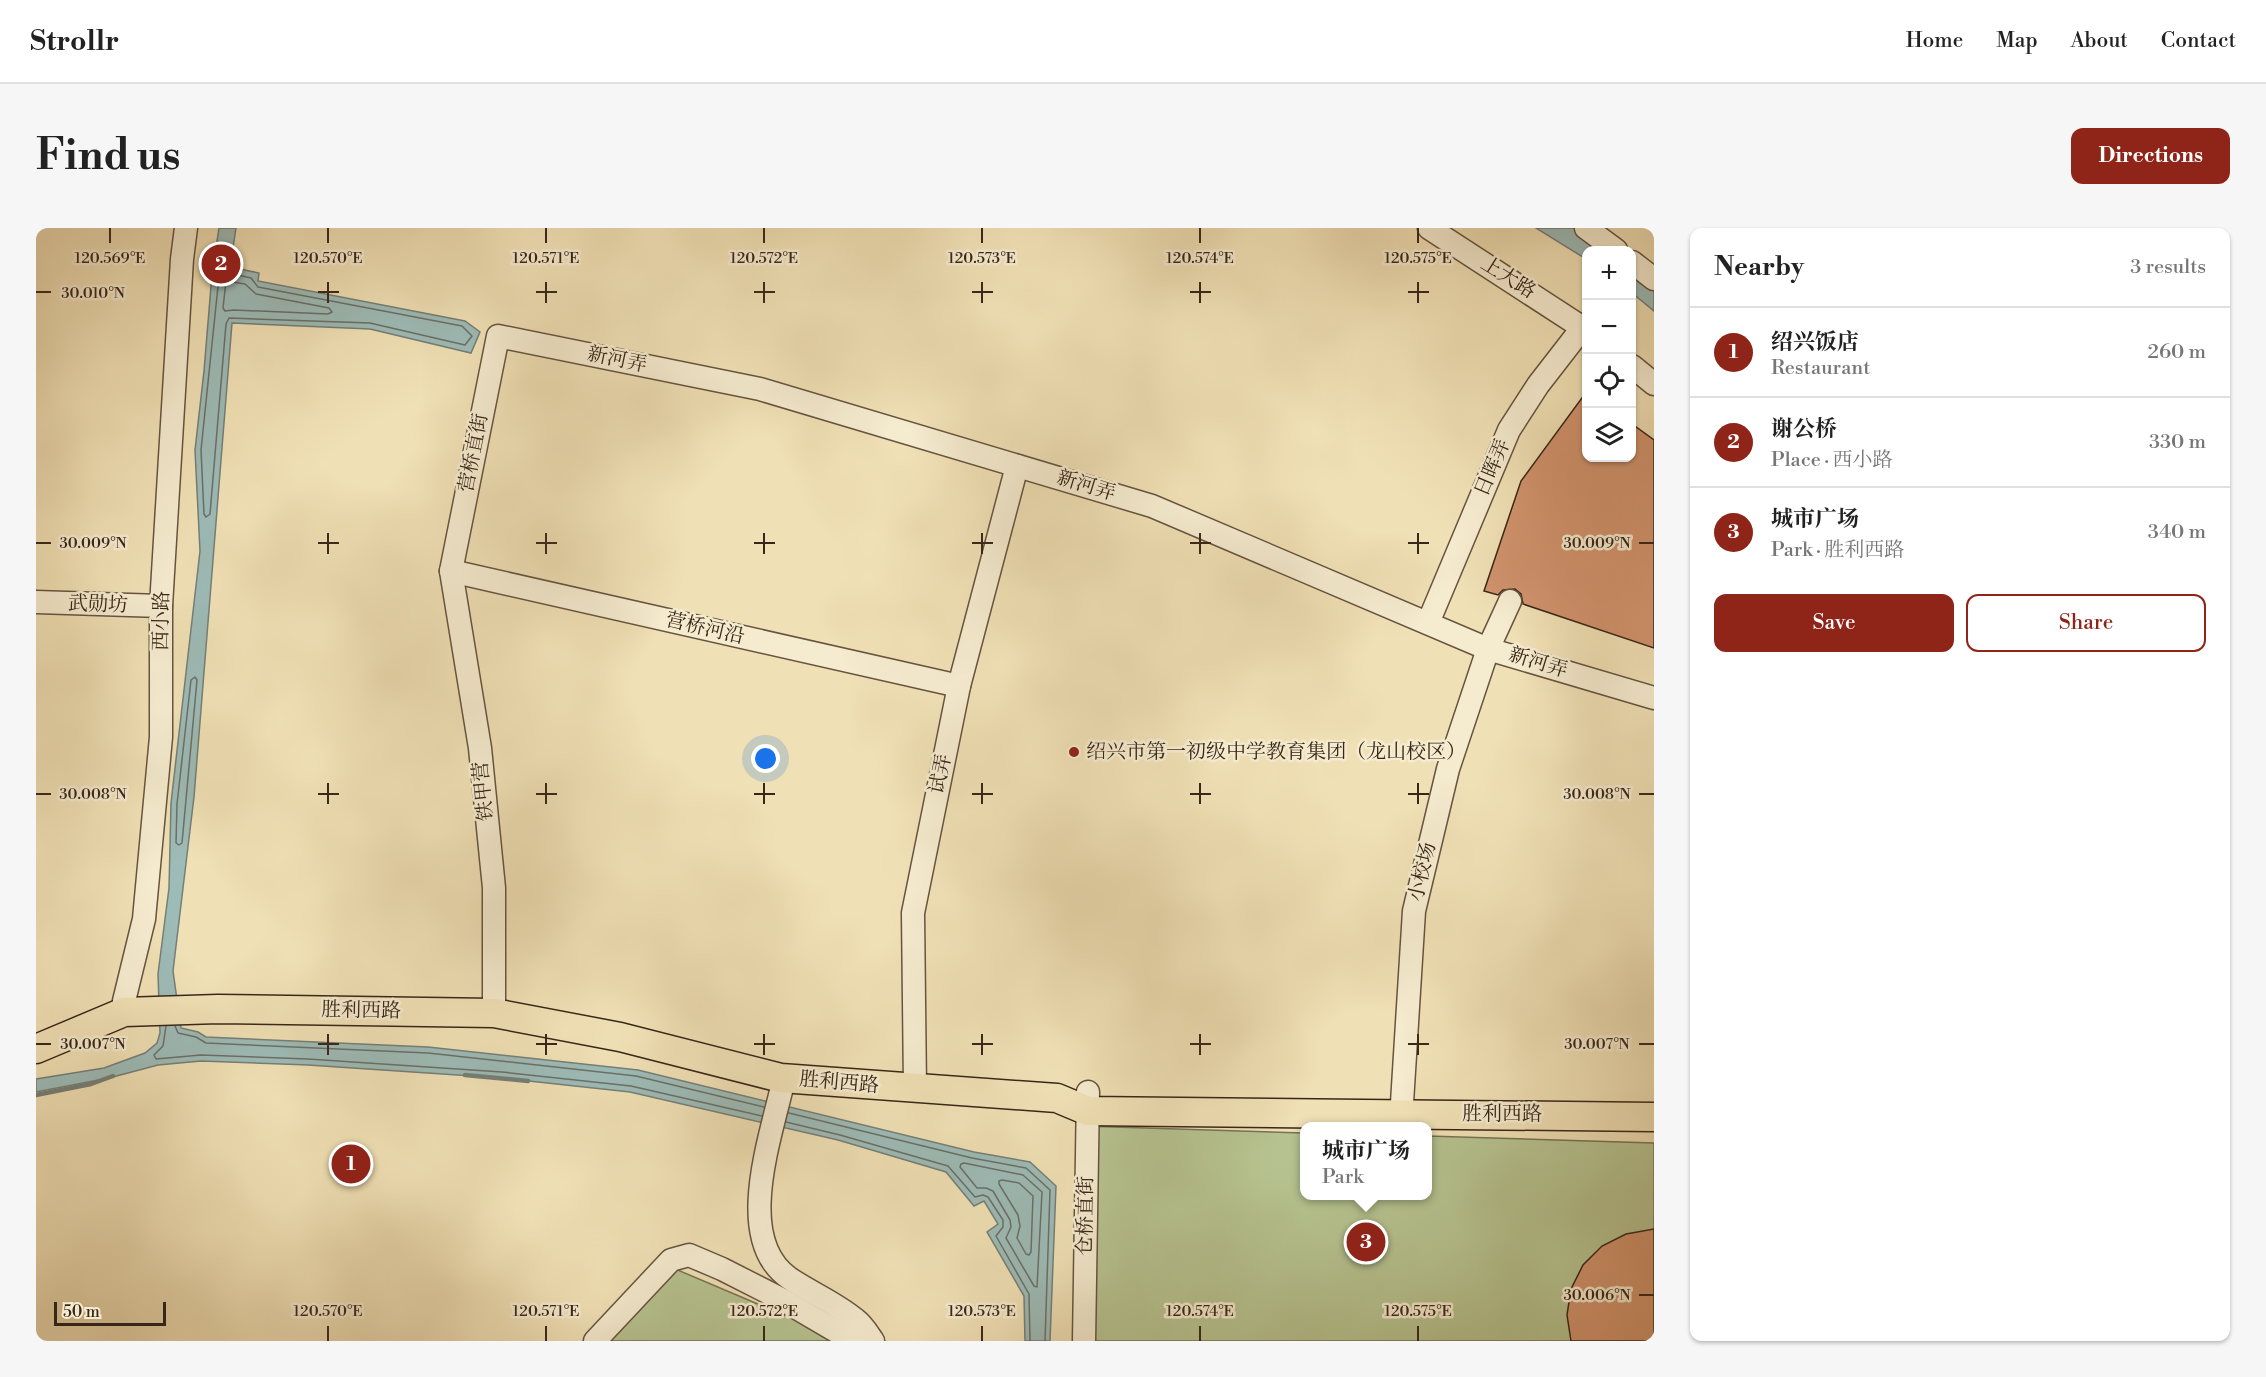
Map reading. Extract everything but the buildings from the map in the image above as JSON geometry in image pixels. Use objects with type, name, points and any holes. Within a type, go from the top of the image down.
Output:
[{"type":"main road","name":"胜利西路","points":[[36,1033],[104,1005],[494,1007],[622,1023],[783,1068],[1088,1102],[1654,1117]]},
{"type":"main road","name":"胜利西路","points":[[36,1049],[134,1006]]},
{"type":"main road","name":"胜利西路","points":[[494,1007],[620,1037],[782,1089],[914,1083]]},
{"type":"main road","name":"胜利西路","points":[[1088,1102],[1654,1102]]},
{"type":"street","name":"西小路","points":[[134,1006],[161,737],[161,606],[182,259],[186,228]]},
{"type":"street","name":"上大路","points":[[1429,228],[1582,327]]},
{"type":"street","points":[[1593,230],[1611,246]]},
{"type":"street","points":[[1636,265],[1654,279]]},
{"type":"street","name":"日晖弄","points":[[1428,623],[1509,430],[1538,385],[1582,333]]},
{"type":"street","name":"新河弄","points":[[498,336],[760,389],[1152,506],[1488,649],[1654,698]]},
{"type":"street","name":"营桥直街","points":[[451,571],[498,336]]},
{"type":"street","points":[[1636,372],[1654,384]]},
{"type":"street","name":"试弄","points":[[914,1083],[913,913],[959,686],[1017,466]]},
{"type":"street","name":"营桥河沿","points":[[451,571],[959,686]]},
{"type":"street","name":"铁甲营","points":[[451,571],[480,748],[494,888],[494,1007]]},
{"type":"street","name":"小校场","points":[[1402,1103],[1414,911],[1448,770],[1488,649],[1510,601]]},
{"type":"street","name":"武勋坊","points":[[36,602],[161,606]]},
{"type":"street","points":[[782,1089],[760,1180],[761,1231],[767,1248],[787,1277],[857,1320],[873,1341]]},
{"type":"street","name":"仓桥直街","points":[[1084,1341],[1088,1102]]},
{"type":"street","points":[[595,1341],[671,1260],[689,1256],[722,1269],[783,1300],[853,1341]]},
{"type":"green space","points":[[1082,1126],[1300,1133],[1300,1200],[1432,1200],[1432,1136],[1654,1143],[1654,1341],[1074,1341]]},
{"type":"green space","points":[[673,1268],[845,1341],[605,1341]]},
{"type":"water","points":[[219,228],[236,228],[230,267],[259,273],[258,281],[465,321],[480,332],[471,353],[370,329],[232,323],[194,797],[173,971],[181,1028],[198,1032],[206,1037],[428,1047],[638,1070],[974,1152],[1030,1162],[1056,1186],[1050,1341],[1025,1341],[1024,1296],[987,1232],[998,1224],[984,1201],[974,1206],[946,1172],[838,1140],[630,1092],[502,1078],[308,1065],[201,1061],[158,1065],[109,1078],[36,1092],[36,1079],[104,1068],[145,1053],[157,1043],[160,1033],[158,974],[169,888],[171,803],[200,551],[195,450],[212,274]]},
{"type":"water","points":[[1536,228],[1573,228],[1600,246],[1582,246],[1582,257]]},
{"type":"water","points":[[1636,274],[1654,289],[1654,311],[1636,296]]},
{"type":"waterway","points":[[465,1075],[528,1081]]},
{"type":"waterway","points":[[36,1095],[91,1084],[113,1076]]},
{"type":"place","name":"谢公桥","points":[[221,264]]},
{"type":"place","name":"绍兴市第一初级中学教育集团（龙山校区）","points":[[1074,752]]},
{"type":"place","name":"绍兴饭店","points":[[351,1164]]},
{"type":"place","name":"城市广场","points":[[1366,1242]]}]
